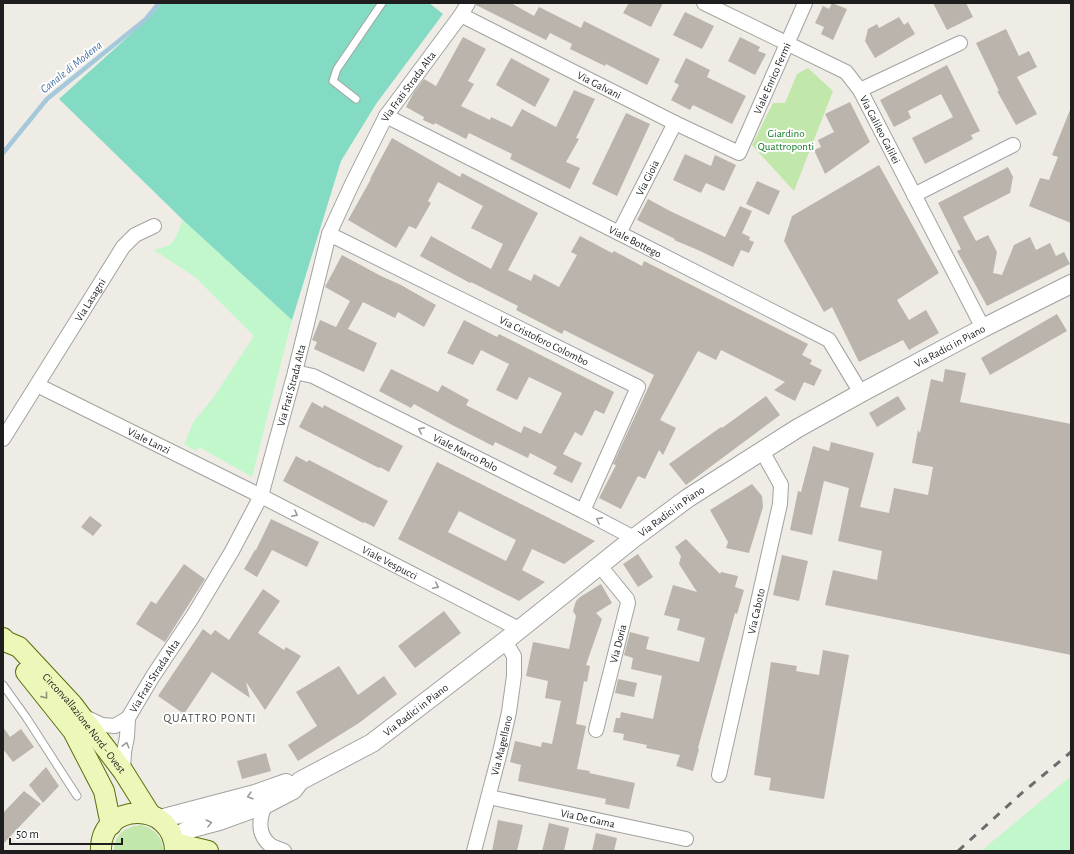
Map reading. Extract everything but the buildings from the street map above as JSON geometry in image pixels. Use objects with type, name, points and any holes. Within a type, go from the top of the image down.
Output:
[{"type":"main road","name":"Circonvallazione Nord - Ovest","points":[[5,640],[19,647],[72,704],[155,817]]},
{"type":"main road","name":"Circonvallazione Nord - Ovest","points":[[5,640],[10,652],[73,731],[104,791],[111,824]]},
{"type":"main road","name":"Via Radici in Piano","points":[[111,824],[117,819],[133,813],[142,812],[155,817]]},
{"type":"main road","points":[[155,817],[168,828],[174,844],[208,851]]},
{"type":"main road","points":[[102,851],[102,840],[111,824]]},
{"type":"street","name":"Via Frati Strada Alta","points":[[122,771],[124,752],[128,737],[128,718],[153,676],[193,616],[232,551],[261,496],[295,372],[330,234],[352,184],[386,116],[461,15],[468,3]]},
{"type":"street","name":"Via Galileo Galilei","points":[[704,3],[846,72],[860,90],[983,328]]},
{"type":"street","name":"Viale Enrico Fermi","points":[[739,153],[805,3]]},
{"type":"street","name":"Via Galvani","points":[[461,15],[675,123],[739,153]]},
{"type":"street","points":[[860,90],[960,43]]},
{"type":"street","name":"Viale Bottego","points":[[386,116],[829,340],[861,393]]},
{"type":"street","name":"Via Gioia","points":[[619,233],[675,123]]},
{"type":"street","points":[[914,195],[1013,145]]},
{"type":"street","name":"Via Lasagni","points":[[3,439],[123,247],[135,235],[154,226]]},
{"type":"street","name":"Via Cristoforo Colombo","points":[[330,234],[638,387],[583,511]]},
{"type":"street","name":"Via Radici in Piano","points":[[155,817],[255,794],[290,782],[300,781],[372,743],[505,641],[634,538],[688,498],[798,428],[983,328],[1071,284]]},
{"type":"street","name":"Viale Marco Polo","points":[[295,372],[313,376],[634,538]]},
{"type":"street","name":"Viale Lanzi","points":[[37,385],[261,496]]},
{"type":"street","name":"Via Caboto","points":[[718,775],[780,504],[781,485],[762,451]]},
{"type":"street","name":"Viale Vespucci","points":[[261,496],[519,629]]},
{"type":"street","name":"Via Doria","points":[[596,730],[628,603],[627,599],[600,566]]},
{"type":"street","name":"Via Magellano","points":[[474,851],[489,798],[509,712],[514,676],[514,656],[505,641]]},
{"type":"street","points":[[80,715],[102,725],[115,726],[128,718]]},
{"type":"street","name":"Via Radici in Piano","points":[[174,844],[189,829],[219,821],[266,804],[293,790],[300,781]]},
{"type":"street","name":"Via De Gama","points":[[489,798],[686,839]]},
{"type":"street","points":[[266,804],[261,814],[260,823],[263,834],[269,844],[284,851]]},
{"type":"lane","points":[[356,99],[333,81],[337,69],[382,3]]},
{"type":"lane","points":[[3,685],[26,717],[77,796]]},
{"type":"green space","points":[[162,3],[429,3],[443,14],[376,104],[341,161],[292,320],[183,220],[59,99],[152,15]]},
{"type":"green space","name":"Giardino Quattroponti","points":[[808,68],[833,91],[794,191],[752,145],[773,103],[785,103],[797,74]]},
{"type":"green space","points":[[183,220],[292,320],[252,477],[199,447],[196,451],[184,444],[194,421],[213,398],[254,336],[195,277],[154,250],[170,245],[176,237]]},
{"type":"green space","points":[[1071,776],[1071,851],[981,851]]},
{"type":"green space","points":[[140,825],[149,828],[159,837],[163,846],[163,851],[114,851],[116,840],[121,833],[125,830]]},
{"type":"waterway","name":"Canale di Modena","points":[[3,153],[47,99],[146,19],[159,3]]},
{"type":"railway","points":[[958,851],[1023,792],[1071,752]]},
{"type":"district","name":"QUATTRO PONTI","points":[[210,718]]}]
